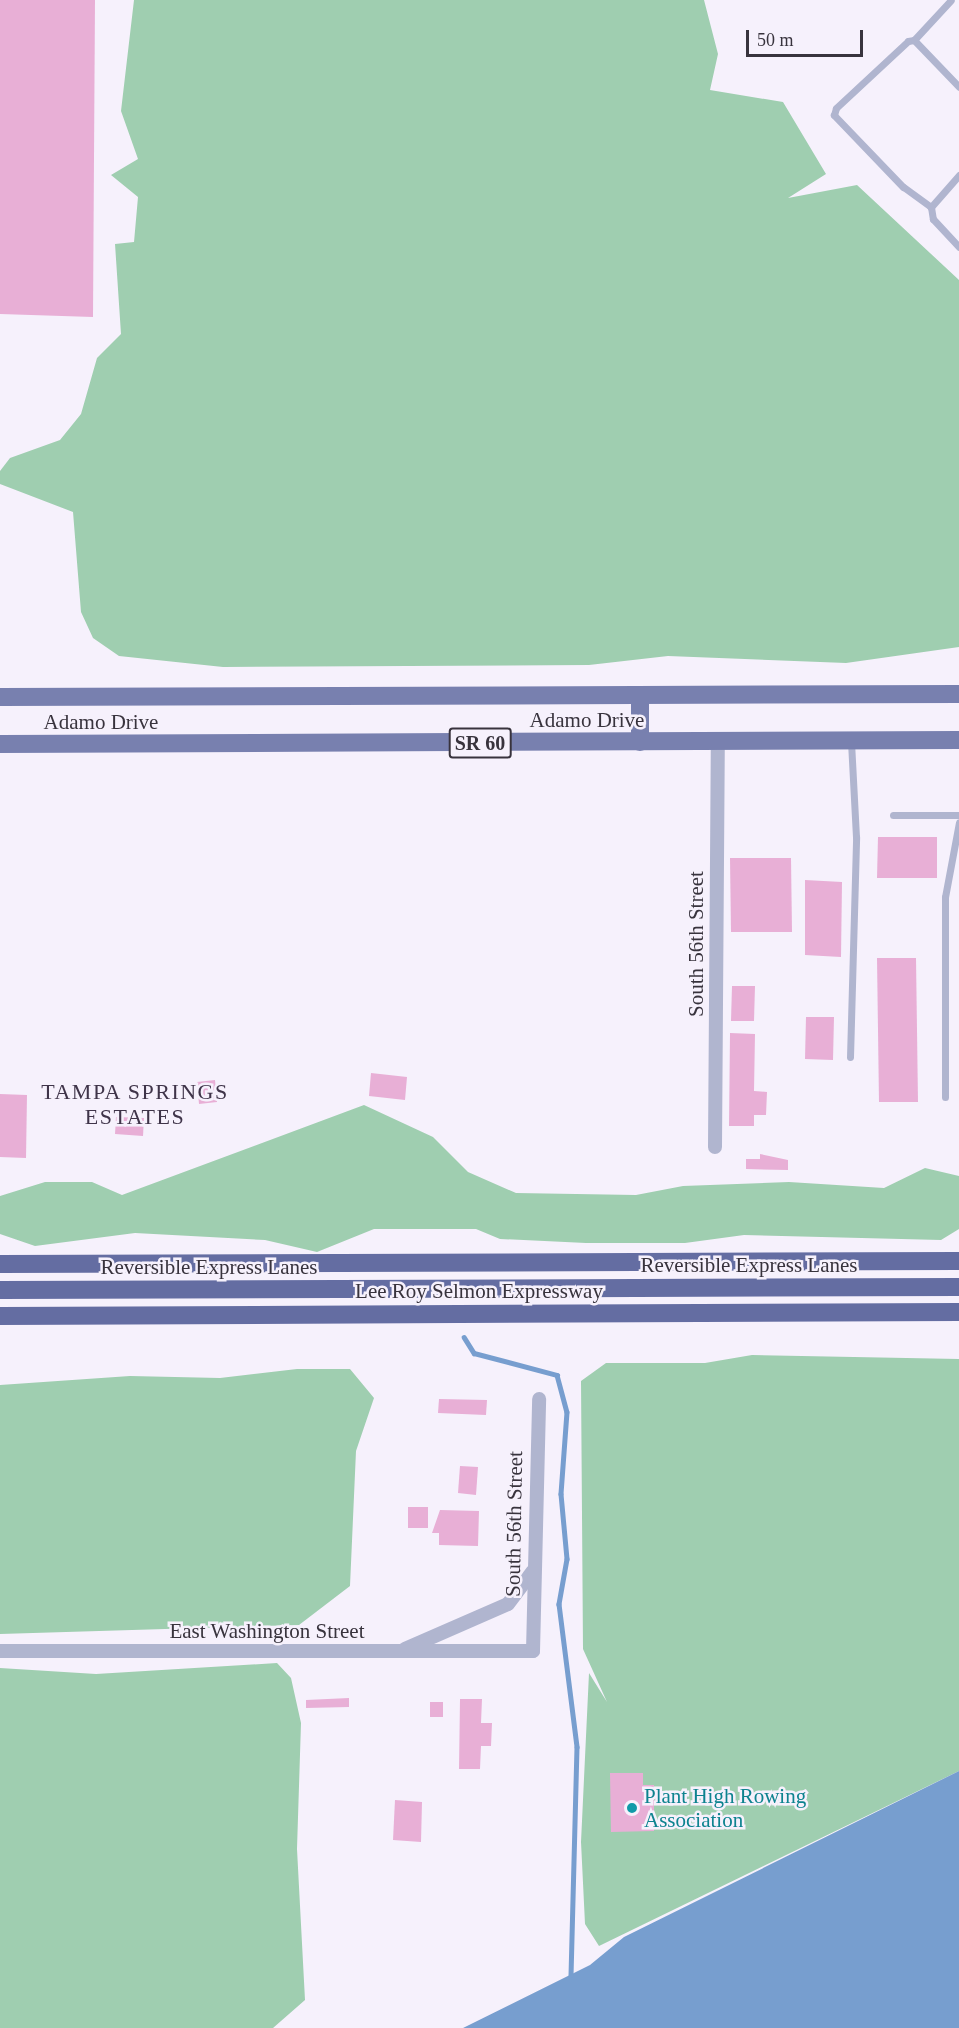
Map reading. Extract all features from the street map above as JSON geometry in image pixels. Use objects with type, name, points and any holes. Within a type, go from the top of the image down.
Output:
[{"type":"highway","name":"Lee Roy Selmon Expressway","points":[[0,1264],[959,1261]]},
{"type":"highway","name":"Reversible Express Lanes","points":[[0,1290],[959,1287]]},
{"type":"highway","name":"Lee Roy Selmon Expressway","points":[[0,1316],[959,1311]]},
{"type":"main road","name":"Adamo Drive","points":[[0,697],[959,694]]},
{"type":"main road","points":[[639,695],[640,742]]},
{"type":"main road","name":"Adamo Drive","points":[[0,744],[959,740]]},
{"type":"street","name":"South 56th Street","points":[[715,1147],[718,742]]},
{"type":"street","name":"South 56th Street","points":[[533,1651],[533,1570],[539,1399]]},
{"type":"street","points":[[397,1652],[508,1604],[533,1570]]},
{"type":"street","name":"East Washington Street","points":[[0,1651],[533,1651]]},
{"type":"lane","points":[[951,0],[914,40],[844,100],[834,115],[903,188],[931,207],[933,219],[956,239],[959,247]]},
{"type":"lane","points":[[914,40],[959,87]]},
{"type":"lane","points":[[931,207],[959,175]]},
{"type":"lane","points":[[850,1057],[856,837],[851,741]]},
{"type":"lane","points":[[893,815],[959,815]]},
{"type":"lane","points":[[945,1097],[945,897],[959,822]]},
{"type":"green space","points":[[134,0],[704,0],[718,54],[710,90],[783,102],[826,174],[788,198],[857,185],[959,280],[959,647],[846,663],[668,656],[589,665],[223,667],[119,656],[93,638],[81,612],[73,512],[0,484],[0,471],[10,458],[60,440],[81,414],[97,358],[121,334],[115,244],[134,242],[138,197],[111,175],[138,159],[121,111]]},
{"type":"green space","points":[[364,1105],[433,1137],[468,1172],[516,1193],[636,1195],[683,1186],[789,1182],[884,1188],[925,1168],[959,1176],[959,1229],[941,1240],[744,1235],[685,1243],[586,1243],[500,1239],[476,1229],[374,1229],[317,1252],[265,1240],[135,1233],[35,1246],[0,1234],[0,1196],[45,1182],[92,1182],[122,1195]]},
{"type":"green space","points":[[752,1355],[959,1359],[959,1771],[599,1946],[585,1924],[581,1842],[589,1673],[607,1702],[583,1649],[581,1381],[606,1363],[705,1363]]},
{"type":"green space","points":[[297,1369],[350,1369],[374,1398],[356,1451],[350,1586],[299,1625],[0,1634],[0,1385],[130,1376],[220,1378]]},
{"type":"green space","points":[[277,1663],[291,1678],[301,1723],[297,1849],[305,2000],[273,2028],[0,2028],[0,1668],[96,1674]]},
{"type":"water","points":[[959,1771],[959,2028],[463,2028],[590,1965],[624,1937]]},
{"type":"building","points":[[0,0],[95,0],[93,317],[0,314]]},
{"type":"building","points":[[878,837],[937,837],[937,878],[877,878]]},
{"type":"building","points":[[730,858],[791,858],[792,932],[731,932]]},
{"type":"building","points":[[805,880],[842,882],[841,957],[805,955]]},
{"type":"building","points":[[877,958],[916,958],[918,1102],[879,1102]]},
{"type":"building","points":[[732,986],[755,986],[754,1021],[731,1021]]},
{"type":"building","points":[[806,1017],[834,1017],[833,1060],[805,1059]]},
{"type":"building","points":[[730,1033],[755,1034],[754,1091],[767,1092],[766,1115],[754,1115],[754,1126],[729,1126]]},
{"type":"building","points":[[371,1073],[407,1077],[405,1100],[369,1096]]},
{"type":"building","points":[[215,1080],[217,1102],[199,1104],[197,1082]]},
{"type":"building","points":[[0,1094],[27,1095],[26,1158],[0,1157]]},
{"type":"building","points":[[116,1117],[144,1118],[143,1136],[115,1134]]},
{"type":"building","points":[[760,1154],[788,1160],[788,1170],[746,1169],[746,1159],[760,1159]]},
{"type":"building","points":[[439,1399],[487,1400],[486,1415],[438,1413]]},
{"type":"building","points":[[460,1466],[478,1467],[476,1495],[458,1493]]},
{"type":"building","points":[[408,1507],[428,1507],[428,1528],[408,1528]]},
{"type":"building","points":[[440,1510],[479,1511],[478,1546],[439,1545],[439,1533],[432,1533]]},
{"type":"building","points":[[349,1698],[349,1707],[306,1708],[306,1700]]},
{"type":"building","points":[[460,1699],[482,1699],[481,1723],[492,1723],[491,1746],[481,1746],[480,1769],[459,1769]]},
{"type":"building","points":[[430,1702],[443,1702],[443,1717],[430,1717]]},
{"type":"building","name":"Plant High Rowing Association","points":[[610,1773],[643,1773],[643,1785],[654,1785],[654,1831],[611,1832]]},
{"type":"building","points":[[395,1800],[422,1802],[421,1842],[393,1840]]},
{"type":"waterway","points":[[464,1337],[474,1353],[557,1375],[567,1412],[561,1494],[567,1559],[559,1604],[577,1747],[571,1975]]},
{"type":"place","name":"Plant High Rowing Association","points":[[632,1808]]},
{"type":"district","name":"TAMPA SPRINGS ESTATES","points":[[135,1104]]}]
